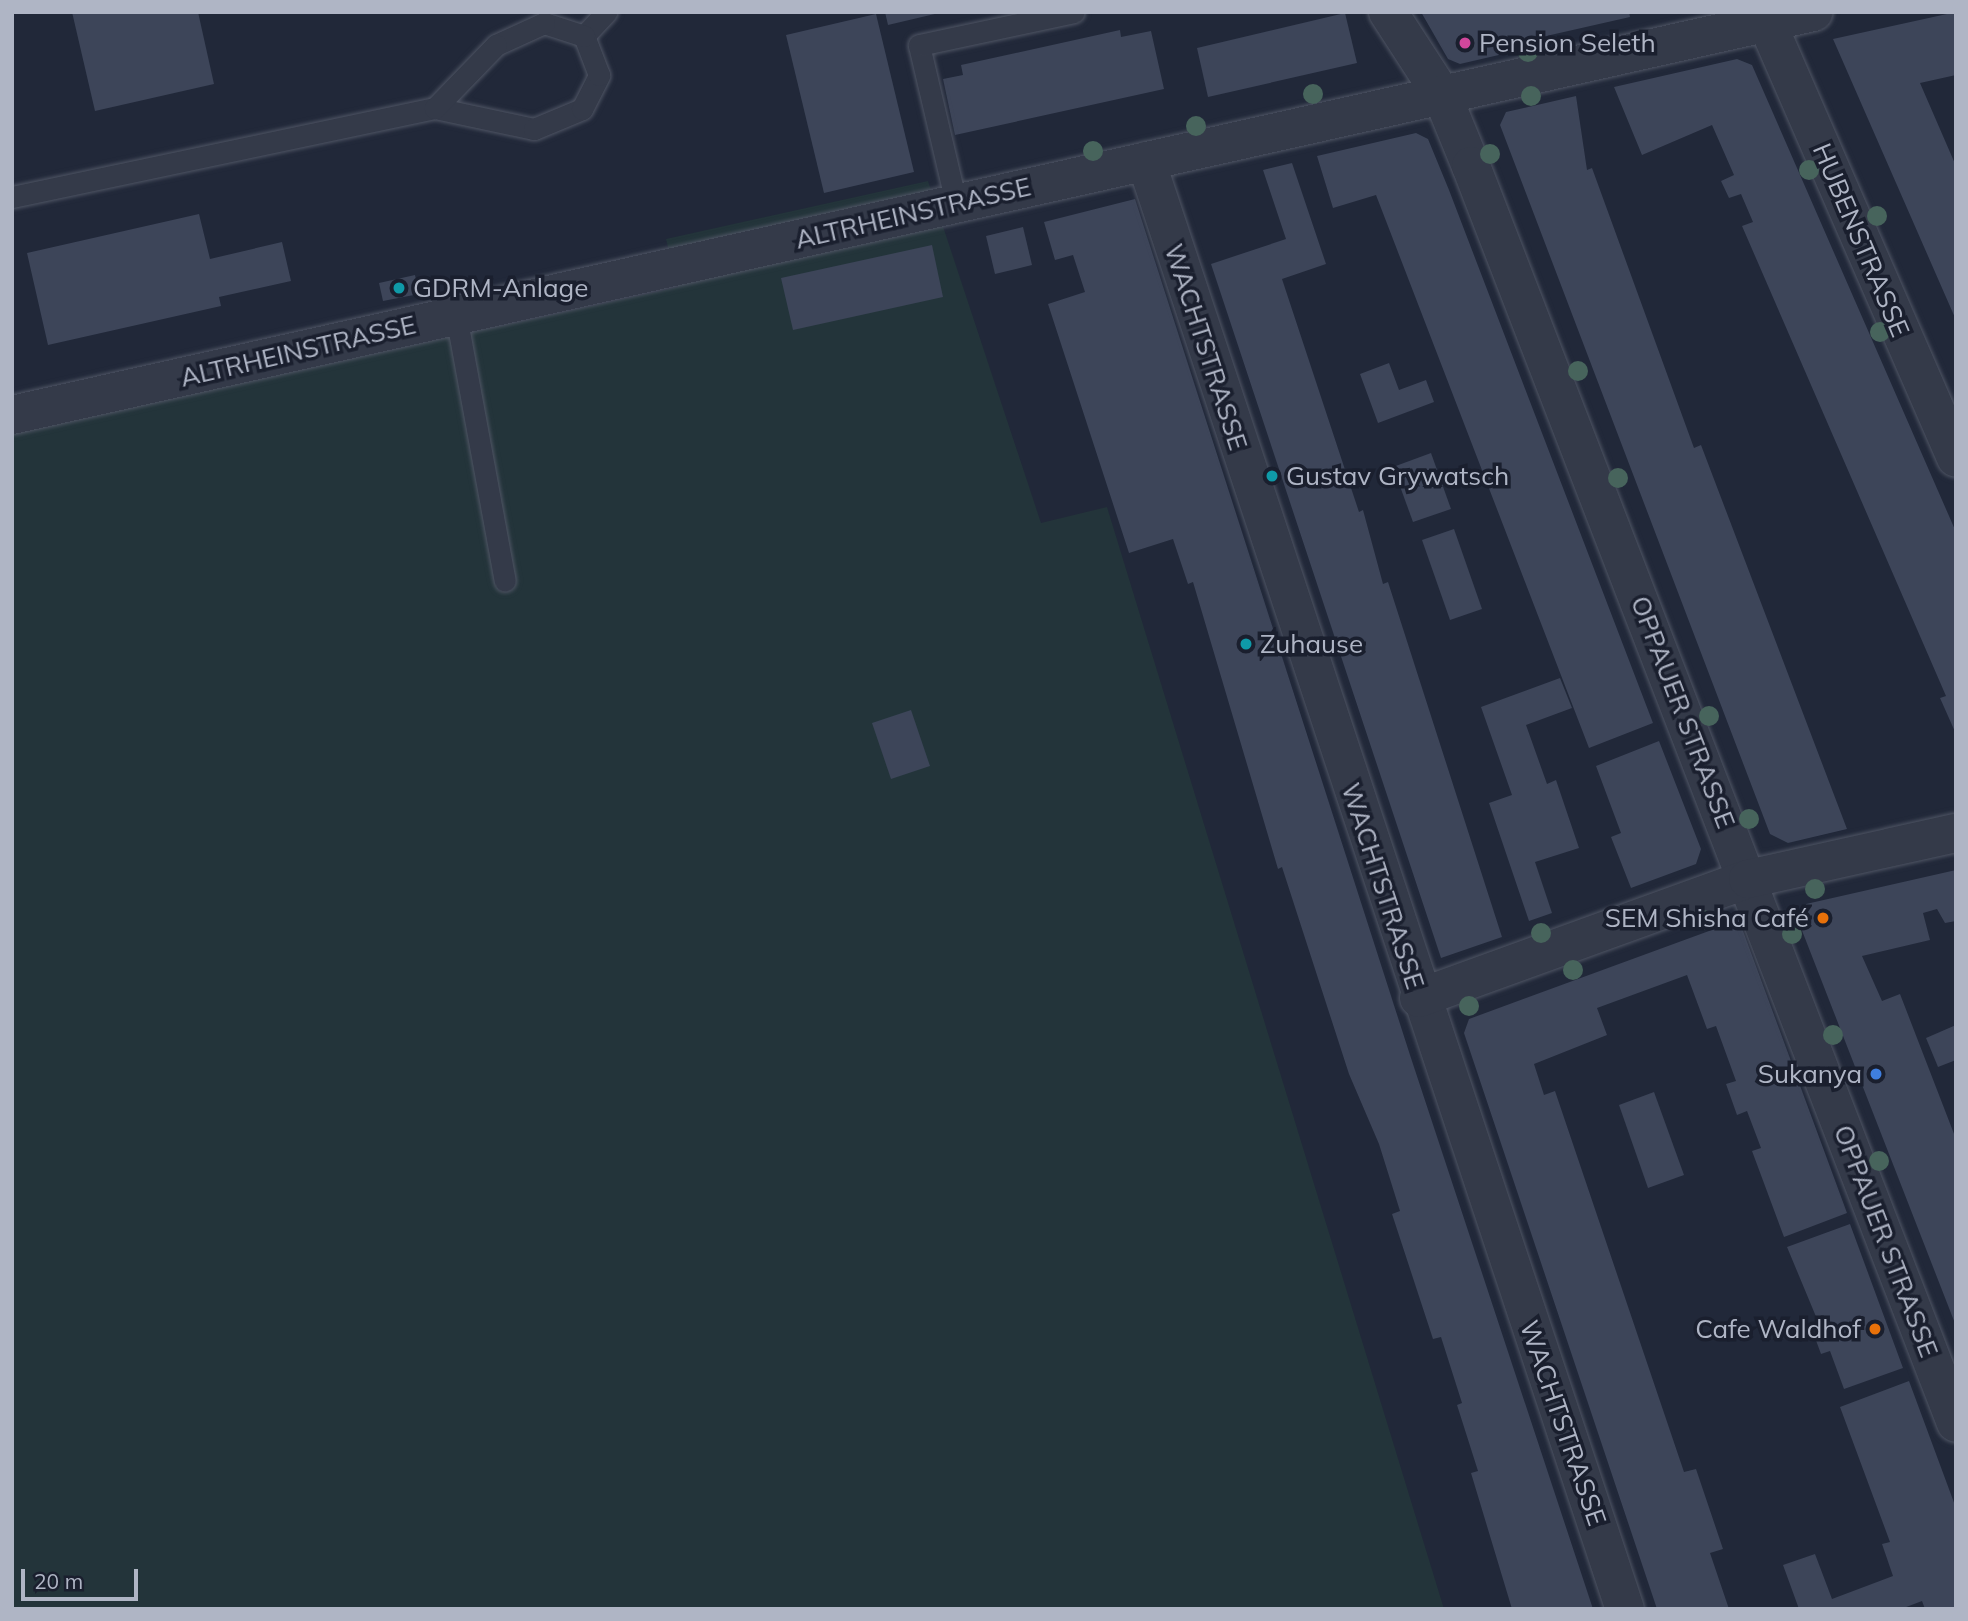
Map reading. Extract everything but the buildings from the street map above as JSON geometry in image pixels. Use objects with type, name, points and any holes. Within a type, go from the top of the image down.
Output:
[{"type":"street","name":"OPPAUER STRASSE","points":[[1388,12],[1441,95],[1748,879],[1956,1423]]},
{"type":"street","name":"ALTRHEINSTRASSE","points":[[12,415],[1813,12]]},
{"type":"street","name":"HUBENSTRASSE","points":[[1767,23],[1956,458]]},
{"type":"street","name":"WACHTSTRASSE","points":[[1146,161],[1419,998],[1625,1609]]},
{"type":"street","points":[[1419,998],[1748,879],[1956,833]]},
{"type":"lane","points":[[584,36],[606,12]]},
{"type":"lane","points":[[956,203],[919,45],[1074,12]]},
{"type":"lane","points":[[435,108],[496,45],[544,23],[584,36]]},
{"type":"lane","points":[[12,197],[435,108],[534,129],[582,109],[599,75],[584,36]]},
{"type":"lane","points":[[456,315],[505,581]]},
{"type":"shaded area","points":[[928,181],[1041,523],[1107,507],[1444,1609],[12,1609],[12,433],[678,287],[666,239]]},
{"type":"place","name":"Pension Seleth","points":[[1465,43]]},
{"type":"place","name":"GDRM-Anlage","points":[[399,288]]},
{"type":"place","name":"Gustav Grywatsch","points":[[1272,476]]},
{"type":"place","name":"Zuhause","points":[[1246,644]]},
{"type":"place","name":"SEM Shisha Café","points":[[1823,918]]},
{"type":"place","name":"Sukanya","points":[[1876,1074]]},
{"type":"place","name":"Cafe Waldhof","points":[[1875,1329]]}]
